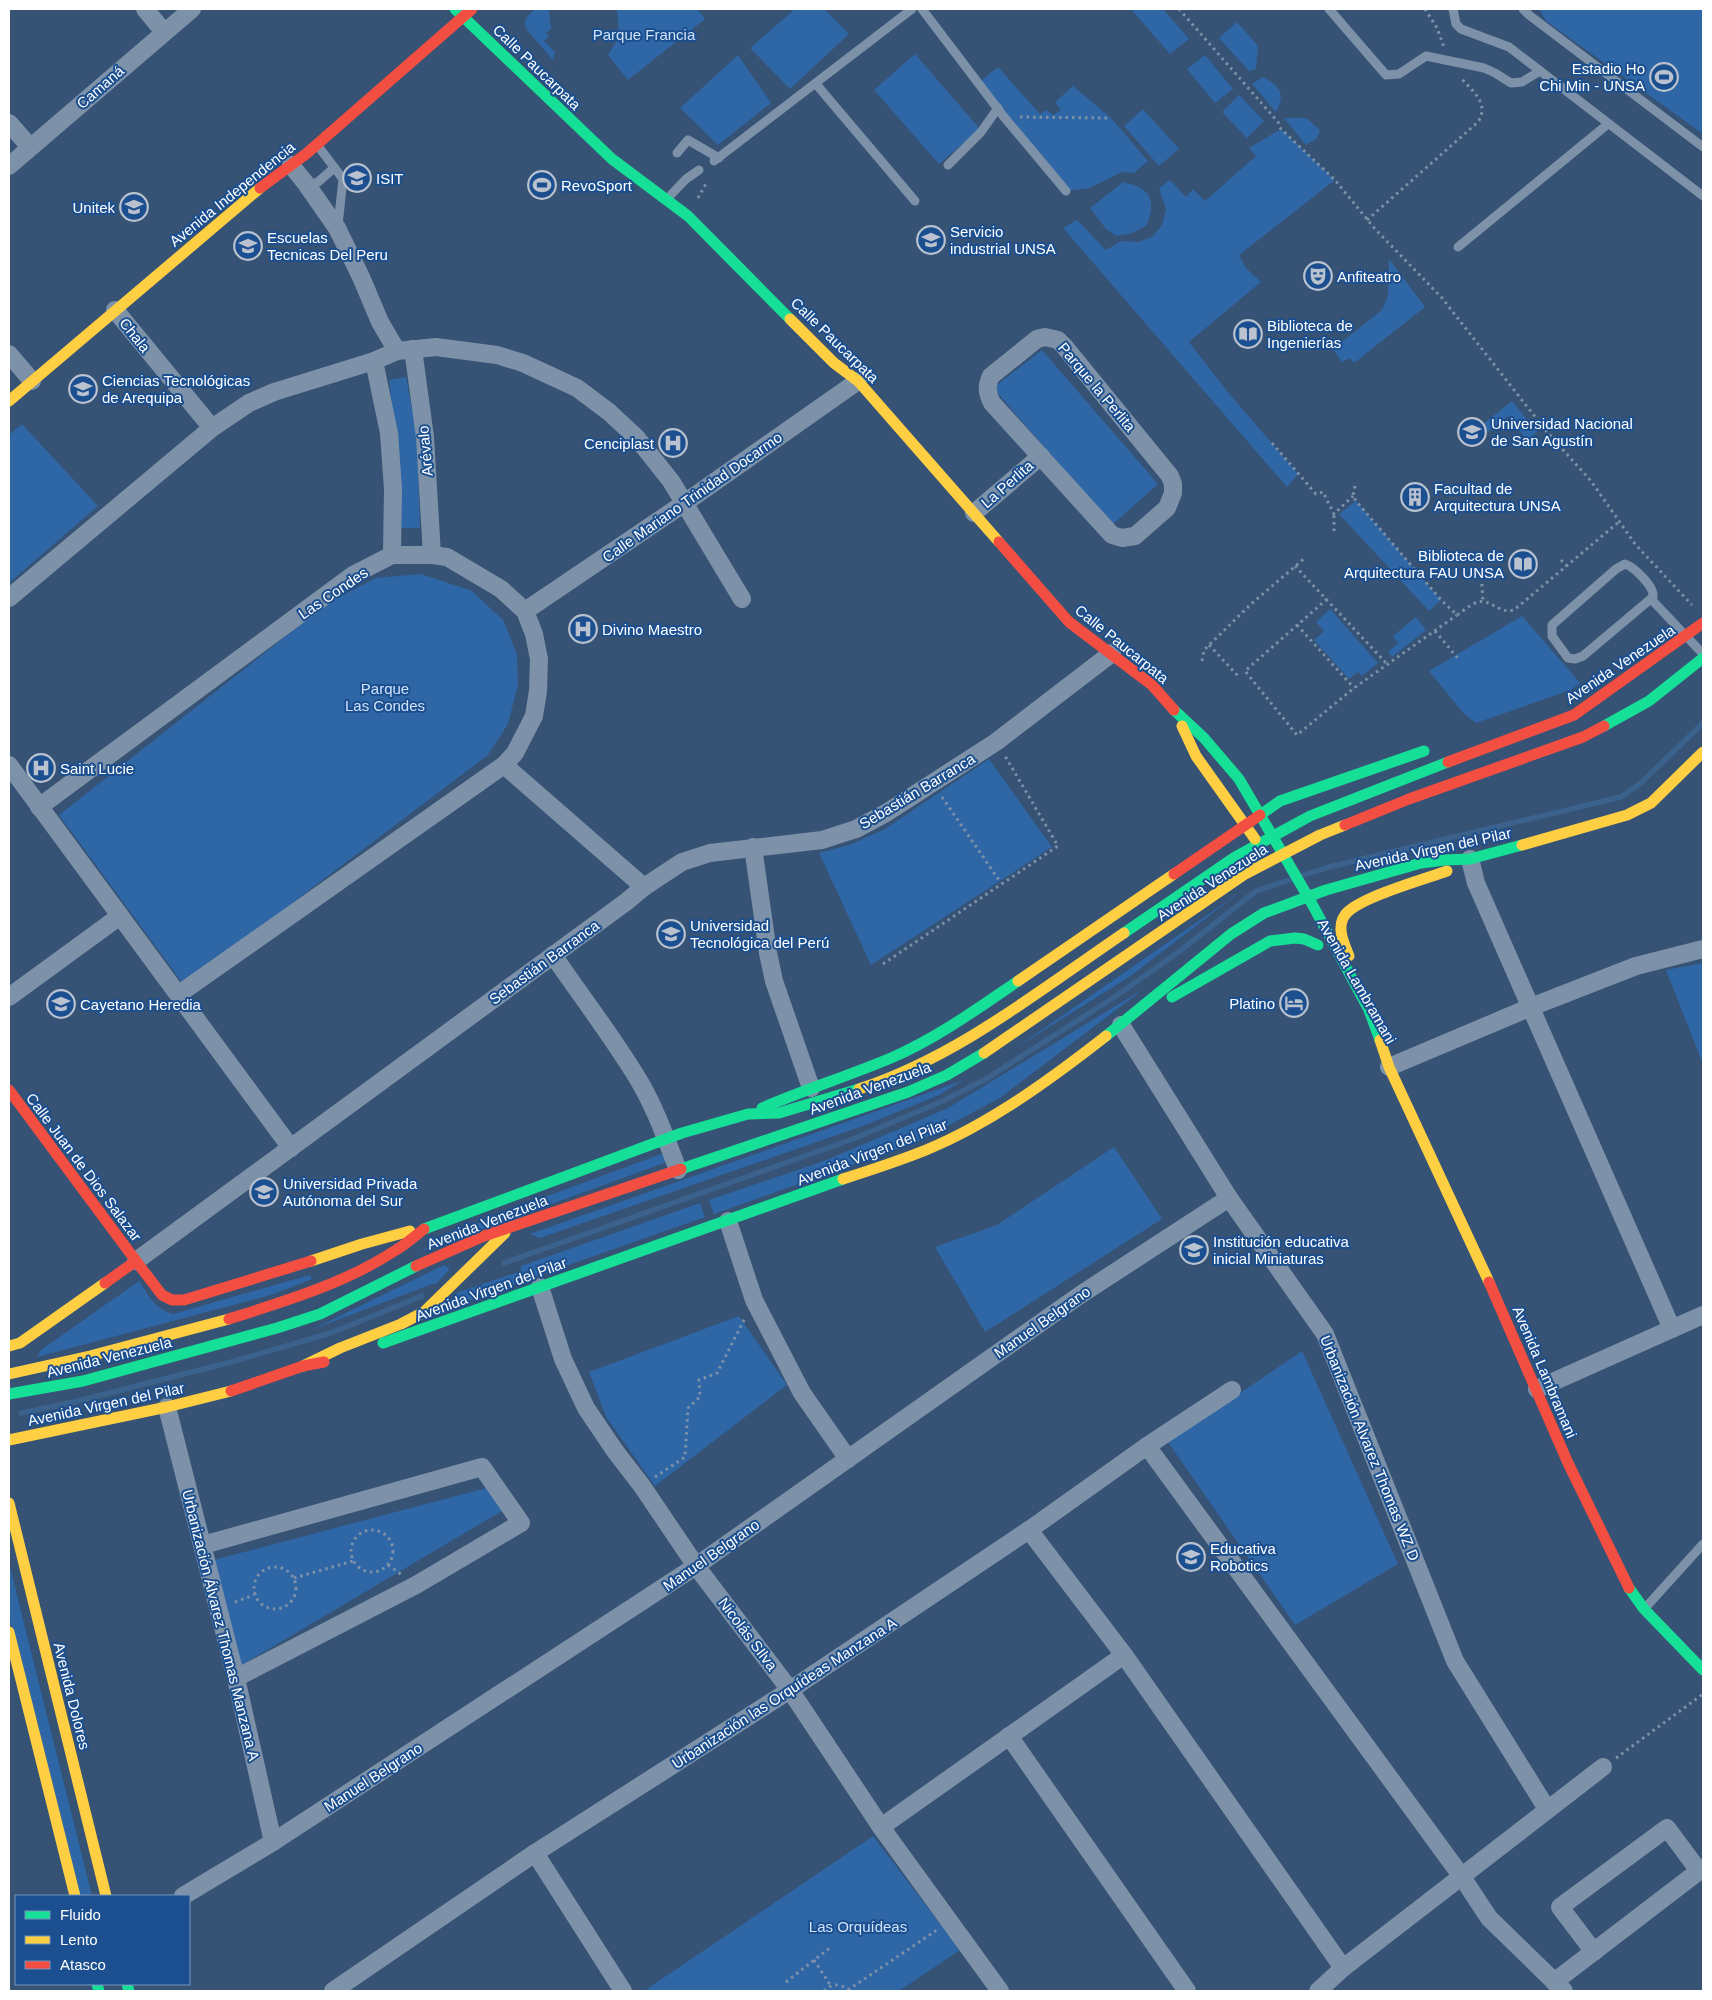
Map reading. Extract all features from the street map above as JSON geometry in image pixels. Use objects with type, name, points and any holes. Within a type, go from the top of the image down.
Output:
[{"type":"main road","name":"Avenida Independencia","points":[[9,401],[270,180],[317,144],[459,13],[472,9]]},
{"type":"main road","name":"Calle Paucarpata","points":[[459,13],[612,159],[665,201],[688,216],[834,363],[858,381],[1069,622],[1152,685],[1175,711],[1204,738],[1240,779],[1262,818]]},
{"type":"main road","name":"Avenida Venezuela","points":[[748,1114],[779,1113],[861,1089],[938,1056],[994,1022],[1235,857],[1310,816],[1401,779],[1574,715],[1703,623]]},
{"type":"main road","name":"Avenida Venezuela","points":[[9,1394],[83,1381],[277,1328],[320,1314],[459,1246],[678,1170],[869,1107],[908,1092],[947,1075],[994,1047],[1246,874],[1320,835],[1418,796],[1583,737],[1648,701],[1703,658]]},
{"type":"main road","points":[[1574,703],[1602,696]]},
{"type":"main road","name":"Calle Paucarpata","points":[[1175,711],[1196,756],[1248,828],[1274,870]]},
{"type":"main road","name":"Avenida Venezuela","points":[[9,1374],[42,1368],[150,1340],[256,1311],[317,1291],[394,1252],[426,1227],[666,1139],[748,1114],[891,1058],[953,1026],[1248,828],[1280,801],[1433,748]]},
{"type":"main road","name":"Avenida Virgen del Pilar","points":[[9,1440],[167,1407],[240,1388],[303,1366],[340,1358],[926,1150],[963,1133],[994,1115],[1059,1072],[1120,1025],[1220,942],[1248,922],[1275,908],[1325,890],[1396,869],[1450,858],[1470,859],[1627,815],[1651,803],[1703,752]]},
{"type":"main road","name":"Avenida Lambramani","points":[[1262,818],[1311,902],[1369,1010],[1389,1067],[1480,1260],[1568,1463],[1616,1564],[1629,1588],[1644,1609],[1703,1670]]},
{"type":"main road","points":[[1369,1010],[1342,939],[1341,932],[1344,916],[1350,910],[1363,903],[1453,869],[1470,859]]},
{"type":"main road","points":[[1289,894],[1299,909]]},
{"type":"main road","name":"Avenida Lambramani","points":[[1144,1005],[1171,998],[1270,941],[1287,937],[1304,939],[1320,949],[1310,931]]},
{"type":"main road","name":"Avenida Lambramani","points":[[1358,1017],[1389,1067]]},
{"type":"main road","name":"Calle Juan de Dios Salazar","points":[[9,1090],[162,1295],[172,1300],[184,1300],[362,1244],[426,1227]]},
{"type":"main road","points":[[303,1366],[424,1312],[493,1244],[512,1228]]},
{"type":"main road","name":"Sebastián Barranca","points":[[9,1346],[20,1343],[136,1261]]},
{"type":"main road","points":[[9,1356],[20,1343]]},
{"type":"main road","name":"Avenida Dolores","points":[[9,1503],[106,1895]]},
{"type":"main road","points":[[9,1632],[75,1895]]},
{"type":"street","points":[[145,9],[164,32]]},
{"type":"street","name":"Camaná","points":[[9,166],[192,9]]},
{"type":"street","points":[[9,123],[30,147]]},
{"type":"street","points":[[290,165],[307,184],[337,228],[380,322],[405,350]]},
{"type":"street","name":"Chala","points":[[115,310],[212,428]]},
{"type":"street","name":"Parque la Perlita","points":[[1045,337],[1058,340],[1064,346],[1170,476],[1173,484],[1171,501],[1167,508],[1135,536],[1122,538],[1112,535],[1041,456],[992,403],[987,390],[991,376],[1037,339],[1045,337]]},
{"type":"street","points":[[9,598],[212,428],[248,403],[274,392],[405,350],[436,347],[497,355],[530,366],[577,388],[609,412],[636,437],[672,481],[742,600]]},
{"type":"street","name":"Arévalo","points":[[405,350],[425,437],[432,554]]},
{"type":"street","points":[[9,354],[32,381]]},
{"type":"street","points":[[374,361],[389,433],[393,489],[392,555]]},
{"type":"street","name":"Calle Mariano Trinidad Docarmo","points":[[525,611],[686,502],[858,381]]},
{"type":"street","name":"La Perlita","points":[[974,512],[1041,456]]},
{"type":"street","name":"Las Condes","points":[[39,807],[353,575],[392,555],[432,554],[447,557],[501,589],[525,611],[534,634],[539,659],[538,692],[534,716],[515,753],[504,765],[179,994]]},
{"type":"street","name":"Sebastián Barranca","points":[[136,1261],[644,887],[682,862],[710,853],[822,840],[856,829],[886,814],[996,742],[1112,653]]},
{"type":"street","points":[[9,765],[291,1148]]},
{"type":"street","points":[[504,765],[644,887]]},
{"type":"street","points":[[753,847],[768,953],[774,981],[811,1088]]},
{"type":"street","points":[[1470,859],[1476,882],[1672,1329]]},
{"type":"street","points":[[9,997],[120,916]]},
{"type":"street","points":[[1389,1067],[1531,1007],[1636,966],[1703,949]]},
{"type":"street","points":[[552,955],[618,1046],[639,1080],[678,1170]]},
{"type":"street","name":"Urbanización Alvarez Thomas WZ D","points":[[1120,1025],[1229,1198],[1325,1334],[1455,1661],[1547,1809]]},
{"type":"street","name":"Manuel Belgrano","points":[[185,1895],[273,1842],[696,1566],[1080,1295],[1229,1198]]},
{"type":"street","points":[[728,1221],[754,1300],[802,1393],[848,1459]]},
{"type":"street","name":"Nicolás SIlva","points":[[540,1287],[563,1359],[586,1408],[696,1566],[790,1690],[881,1827],[1000,1991]]},
{"type":"street","points":[[1536,1388],[1703,1315]]},
{"type":"street","name":"Urbanización las Orquídeas Manzana A","points":[[333,1991],[535,1854],[790,1690],[1029,1530],[1147,1446],[1232,1390]]},
{"type":"street","name":"Urbanización Álvarez Thomas Manzana A","points":[[167,1407],[236,1678],[273,1842]]},
{"type":"street","points":[[1147,1446],[1462,1877],[1489,1918],[1559,1987],[1594,1952],[1699,1871],[1667,1828],[1560,1907],[1594,1952]]},
{"type":"street","points":[[203,1545],[482,1467],[521,1523],[416,1585],[236,1678]]},
{"type":"street","points":[[1029,1530],[1124,1655],[1343,1968]]},
{"type":"street","points":[[881,1827],[1124,1655]]},
{"type":"street","points":[[1009,1736],[1186,1991]]},
{"type":"street","points":[[1318,1991],[1343,1968],[1603,1767]]},
{"type":"street","points":[[535,1854],[624,1991]]},
{"type":"lane","points":[[678,153],[688,140],[716,159],[912,9]]},
{"type":"lane","points":[[922,9],[1004,117],[1066,191]]},
{"type":"lane","points":[[1329,9],[1386,75],[1399,74],[1426,56],[1484,68],[1511,83],[1522,82],[1540,72]]},
{"type":"lane","points":[[1453,9],[1456,24],[1461,30],[1509,47],[1703,196]]},
{"type":"lane","points":[[1523,9],[1703,146]]},
{"type":"lane","points":[[816,84],[914,201]]},
{"type":"lane","points":[[948,165],[981,132],[998,108]]},
{"type":"lane","points":[[1458,247],[1608,124]]},
{"type":"lane","points":[[317,144],[343,179],[337,228]]},
{"type":"lane","points":[[307,184],[318,182],[334,168]]},
{"type":"lane","points":[[665,201],[686,179],[699,170]]},
{"type":"lane","points":[[1625,564],[1630,566],[1652,588],[1654,593],[1651,599],[1580,659],[1568,658],[1552,636],[1551,629],[1555,622],[1620,566],[1625,564]]},
{"type":"lane","points":[[1651,599],[1703,654]]},
{"type":"lane","points":[[1644,1609],[1703,1544]]},
{"type":"path","points":[[1179,9],[1278,122],[1281,129],[1335,180],[1367,220],[1442,298],[1547,432],[1590,481],[1635,544],[1697,610]]},
{"type":"path","points":[[1367,220],[1471,129],[1482,115],[1480,101],[1449,61],[1437,28],[1424,9]]},
{"type":"path","points":[[1004,117],[1111,118]]},
{"type":"path","points":[[1272,443],[1316,494],[1323,492],[1334,514],[1334,531]]},
{"type":"path","points":[[1334,514],[1353,496],[1355,486]]},
{"type":"path","points":[[1353,496],[1441,600],[1457,615]]},
{"type":"path","points":[[1327,599],[1245,671],[1298,735],[1354,688],[1476,603],[1483,602],[1502,610],[1514,610],[1620,521]]},
{"type":"path","points":[[1202,661],[1204,650],[1209,645],[1306,557]]},
{"type":"path","points":[[1561,560],[1567,566]]},
{"type":"path","points":[[1295,566],[1387,664]]},
{"type":"path","points":[[1481,571],[1483,602]]},
{"type":"path","points":[[1298,625],[1354,688]]},
{"type":"path","points":[[1434,631],[1460,661]]},
{"type":"path","points":[[1209,645],[1239,676]]},
{"type":"path","points":[[884,964],[1058,846],[996,742]]},
{"type":"path","points":[[933,784],[1001,883]]},
{"type":"path","points":[[642,1486],[685,1457],[688,1408],[700,1397],[699,1380],[717,1373],[754,1300]]},
{"type":"path","points":[[364,1530],[379,1530],[390,1540],[393,1553],[391,1559],[382,1569],[376,1572],[363,1570],[353,1561],[350,1547],[353,1540],[364,1530]]},
{"type":"path","points":[[294,1578],[353,1561]]},
{"type":"path","points":[[269,1567],[283,1568],[294,1578],[296,1592],[290,1604],[284,1608],[277,1609],[263,1606],[254,1595],[254,1581],[258,1575],[269,1567]]},
{"type":"path","points":[[1603,1767],[1703,1694]]},
{"type":"path","points":[[824,1991],[831,1986],[840,1985],[849,1991],[950,1922]]},
{"type":"path","points":[[786,1982],[831,1947]]},
{"type":"path","points":[[814,1960],[831,1986]]},
{"type":"green space","points":[[536,9],[550,9],[551,29],[546,33],[549,36],[544,41],[555,52],[553,60],[527,30],[525,23],[527,18]]},
{"type":"green space","name":"Parque Francia","points":[[617,9],[699,9],[705,19],[628,80],[608,55],[619,37]]},
{"type":"green space","points":[[795,9],[824,9],[849,34],[790,89],[750,48]]},
{"type":"green space","points":[[1131,9],[1163,9],[1189,39],[1170,54]]},
{"type":"green space","name":"Estadio Ho Chi Min - UNSA","points":[[1539,9],[1703,9],[1703,134],[1546,21]]},
{"type":"green space","points":[[1237,22],[1258,46],[1256,69],[1249,71],[1219,38]]},
{"type":"green space","points":[[915,54],[980,129],[939,164],[874,90]]},
{"type":"green space","points":[[738,55],[771,103],[718,145],[680,108]]},
{"type":"green space","points":[[1205,55],[1233,89],[1215,103],[1187,69]]},
{"type":"green space","points":[[998,67],[1040,114],[1047,110],[1053,115],[1061,110],[1055,102],[1073,86],[1111,118],[1148,161],[1134,173],[1122,172],[1090,188],[1066,191],[978,83]]},
{"type":"green space","points":[[1263,77],[1274,84],[1280,91],[1281,100],[1276,112],[1252,84]]},
{"type":"green space","points":[[1239,95],[1264,121],[1247,138],[1222,112]]},
{"type":"green space","points":[[1143,109],[1179,149],[1159,166],[1124,126]]},
{"type":"green space","points":[[1284,118],[1306,118],[1320,130],[1317,138],[1306,145]]},
{"type":"green space","points":[[1281,129],[1335,180],[1239,255],[1246,268],[1261,282],[1189,342],[1227,391],[1298,474],[1287,487],[1063,228],[1077,220],[1106,250],[1121,241],[1139,242],[1153,236],[1162,225],[1166,209],[1159,188],[1170,180],[1186,197],[1193,189],[1205,201],[1256,156],[1249,148]]},
{"type":"green space","points":[[1123,182],[1140,188],[1149,196],[1151,202],[1150,216],[1147,225],[1133,233],[1116,236],[1106,229],[1090,208]]},
{"type":"green space","points":[[1389,259],[1425,307],[1354,363],[1350,358],[1342,362],[1333,349],[1382,310],[1388,295]]},
{"type":"green space","points":[[1042,350],[1158,484],[1112,525],[993,388]]},
{"type":"green space","points":[[406,377],[417,436],[420,528],[398,528],[396,441],[389,380]]},
{"type":"green space","points":[[1512,401],[1537,432],[1527,440],[1508,416],[1488,432],[1482,425]]},
{"type":"green space","points":[[22,424],[98,506],[9,583],[9,435]]},
{"type":"green space","points":[[1356,501],[1441,600],[1429,611],[1339,514]]},
{"type":"green space","name":"Parque Las Condes","points":[[421,574],[472,591],[504,621],[517,655],[518,685],[508,724],[488,755],[184,985],[59,815],[328,603],[376,578]]},
{"type":"green space","points":[[1330,609],[1378,663],[1362,676],[1358,672],[1349,679],[1314,640],[1324,631],[1316,622]]},
{"type":"green space","points":[[1522,616],[1580,683],[1571,690],[1476,723],[1464,714],[1429,671]]},
{"type":"green space","points":[[1416,617],[1426,630],[1392,657],[1388,652],[1398,643],[1393,636]]},
{"type":"green space","points":[[989,759],[1052,847],[871,965],[819,853],[849,845],[885,829]]},
{"type":"green space","points":[[1239,893],[1129,977],[1014,1049]]},
{"type":"green space","points":[[1703,963],[1703,1064],[1666,970]]},
{"type":"green space","points":[[1145,988],[1000,1098],[919,1141],[714,1214],[709,1200],[824,1161],[948,1108]]},
{"type":"green space","points":[[964,1080],[939,1095],[863,1126],[540,1238],[530,1234]]},
{"type":"green space","points":[[1114,1147],[1162,1219],[985,1332],[935,1247],[997,1225]]},
{"type":"green space","points":[[664,1153],[667,1162],[416,1253],[493,1216]]},
{"type":"green space","points":[[700,1203],[705,1217],[455,1305],[451,1302],[456,1293],[521,1271],[521,1266]]},
{"type":"green space","points":[[444,1265],[450,1269],[436,1284],[311,1330]]},
{"type":"green space","points":[[310,1275],[312,1279],[271,1295],[37,1357],[41,1350],[139,1281],[161,1309],[173,1314]]},
{"type":"green space","points":[[739,1316],[787,1385],[655,1486],[606,1417],[589,1372]]},
{"type":"green space","points":[[1302,1351],[1398,1564],[1295,1625],[1168,1442]]},
{"type":"green space","points":[[494,1486],[507,1508],[240,1666],[210,1561]]},
{"type":"green space","points":[[9,1563],[92,1895],[77,1895],[9,1617]]},
{"type":"green space","name":"Las Orquídeas","points":[[873,1836],[960,1950],[899,1991],[644,1991]]},
{"type":"waterway","points":[[1301,876],[1329,867],[1621,797],[1641,783],[1703,723]]},
{"type":"waterway","points":[[504,1263],[853,1139],[943,1101],[986,1079],[1116,996],[1180,951],[1256,891],[1290,880]]},
{"type":"waterway","points":[[21,1413],[74,1402],[231,1362],[331,1333],[422,1296]]},
{"type":"traffic: fast","points":[[455,9],[612,159],[688,216],[790,319]]},
{"type":"traffic: fast","points":[[1604,726],[1649,701],[1703,658]]},
{"type":"traffic: fast","points":[[1174,710],[1204,738],[1239,779],[1311,902],[1369,1010],[1380,1040]]},
{"type":"traffic: fast","points":[[1260,815],[1280,801],[1424,751]]},
{"type":"traffic: fast","points":[[1124,933],[1235,857],[1310,816],[1448,762]]},
{"type":"traffic: fast","points":[[1106,1036],[1231,934],[1264,913],[1326,890],[1421,863],[1470,859],[1522,845]]},
{"type":"traffic: fast","points":[[1172,997],[1270,941],[1295,938],[1304,939],[1318,945]]},
{"type":"traffic: fast","points":[[762,1108],[875,1065],[908,1050],[956,1023],[1018,981]]},
{"type":"traffic: fast","points":[[681,1169],[908,1092],[947,1075],[984,1053]]},
{"type":"traffic: fast","points":[[424,1229],[682,1133],[748,1114],[779,1113],[859,1089]]},
{"type":"traffic: fast","points":[[383,1343],[843,1179]]},
{"type":"traffic: fast","points":[[9,1394],[83,1381],[277,1328],[320,1314],[416,1266]]},
{"type":"traffic: fast","points":[[1629,1588],[1644,1609],[1703,1670]]},
{"type":"traffic: fast","points":[[97,1985],[99,1991]]},
{"type":"traffic: fast","points":[[127,1985],[129,1991]]},
{"type":"traffic: slow","points":[[9,401],[260,188]]},
{"type":"traffic: slow","points":[[790,319],[834,363],[858,381],[999,542]]},
{"type":"traffic: slow","points":[[1182,726],[1196,756],[1255,839]]},
{"type":"traffic: slow","points":[[1522,845],[1627,815],[1651,803],[1703,752]]},
{"type":"traffic: slow","points":[[984,1053],[1245,874],[1320,835],[1345,825]]},
{"type":"traffic: slow","points":[[1349,956],[1341,930],[1342,920],[1345,915],[1363,902],[1447,871]]},
{"type":"traffic: slow","points":[[1018,981],[1174,874]]},
{"type":"traffic: slow","points":[[859,1089],[895,1075],[964,1041],[1029,999],[1124,933]]},
{"type":"traffic: slow","points":[[843,1179],[926,1150],[974,1127],[1042,1084],[1106,1036]]},
{"type":"traffic: slow","points":[[1380,1040],[1389,1067],[1489,1282]]},
{"type":"traffic: slow","points":[[311,1261],[410,1231]]},
{"type":"traffic: slow","points":[[303,1366],[340,1348],[401,1324],[424,1312],[505,1233]]},
{"type":"traffic: slow","points":[[9,1346],[20,1343],[105,1283]]},
{"type":"traffic: slow","points":[[9,1374],[90,1356],[229,1319]]},
{"type":"traffic: slow","points":[[9,1440],[167,1407],[231,1391]]},
{"type":"traffic: slow","points":[[9,1503],[106,1895]]},
{"type":"traffic: slow","points":[[9,1632],[75,1895]]},
{"type":"traffic: jam","points":[[260,188],[306,154],[472,9]]},
{"type":"traffic: jam","points":[[999,542],[1069,622],[1152,685],[1174,710]]},
{"type":"traffic: jam","points":[[1448,762],[1574,715],[1703,623]]},
{"type":"traffic: jam","points":[[1345,825],[1409,799],[1583,737],[1604,726]]},
{"type":"traffic: jam","points":[[1174,874],[1260,815]]},
{"type":"traffic: jam","points":[[9,1090],[136,1261],[105,1283]]},
{"type":"traffic: jam","points":[[416,1266],[484,1236],[681,1169]]},
{"type":"traffic: jam","points":[[229,1319],[336,1282],[377,1262],[400,1248],[424,1229]]},
{"type":"traffic: jam","points":[[136,1261],[162,1295],[172,1300],[184,1300],[311,1261]]},
{"type":"traffic: jam","points":[[1489,1282],[1568,1463],[1629,1588]]},
{"type":"traffic: jam","points":[[231,1391],[303,1366],[324,1362]]},
{"type":"place","name":"Estadio Ho Chi Min - UNSA","points":[[1664,77]]},
{"type":"place","name":"ISIT","points":[[357,178]]},
{"type":"place","name":"RevoSport","points":[[542,185]]},
{"type":"place","name":"Unitek","points":[[134,207]]},
{"type":"place","name":"Servicio industrial UNSA","points":[[931,240]]},
{"type":"place","name":"Escuelas Tecnicas Del Peru","points":[[248,246]]},
{"type":"place","name":"Anfiteatro","points":[[1318,276]]},
{"type":"place","name":"Biblioteca de Ingenierías","points":[[1248,334]]},
{"type":"place","name":"Ciencias Tecnológicas de Arequipa","points":[[83,389]]},
{"type":"place","name":"Universidad Nacional de San Agustín","points":[[1472,432]]},
{"type":"place","name":"Cenciplast","points":[[673,443]]},
{"type":"place","name":"Facultad de Arquitectura UNSA","points":[[1415,497]]},
{"type":"place","name":"Biblioteca de Arquitectura FAU UNSA","points":[[1523,564]]},
{"type":"place","name":"Divino Maestro","points":[[583,629]]},
{"type":"place","name":"Saint Lucie","points":[[41,768]]},
{"type":"place","name":"Universidad Tecnológica del Perú","points":[[671,934]]},
{"type":"place","name":"Platino","points":[[1294,1003]]},
{"type":"place","name":"Cayetano Heredia","points":[[61,1004]]},
{"type":"place","name":"Universidad Privada Autónoma del Sur","points":[[264,1192]]},
{"type":"place","name":"Institución educativa inicial Miniaturas","points":[[1194,1250]]},
{"type":"place","name":"Educativa Robotics","points":[[1191,1557]]}]
